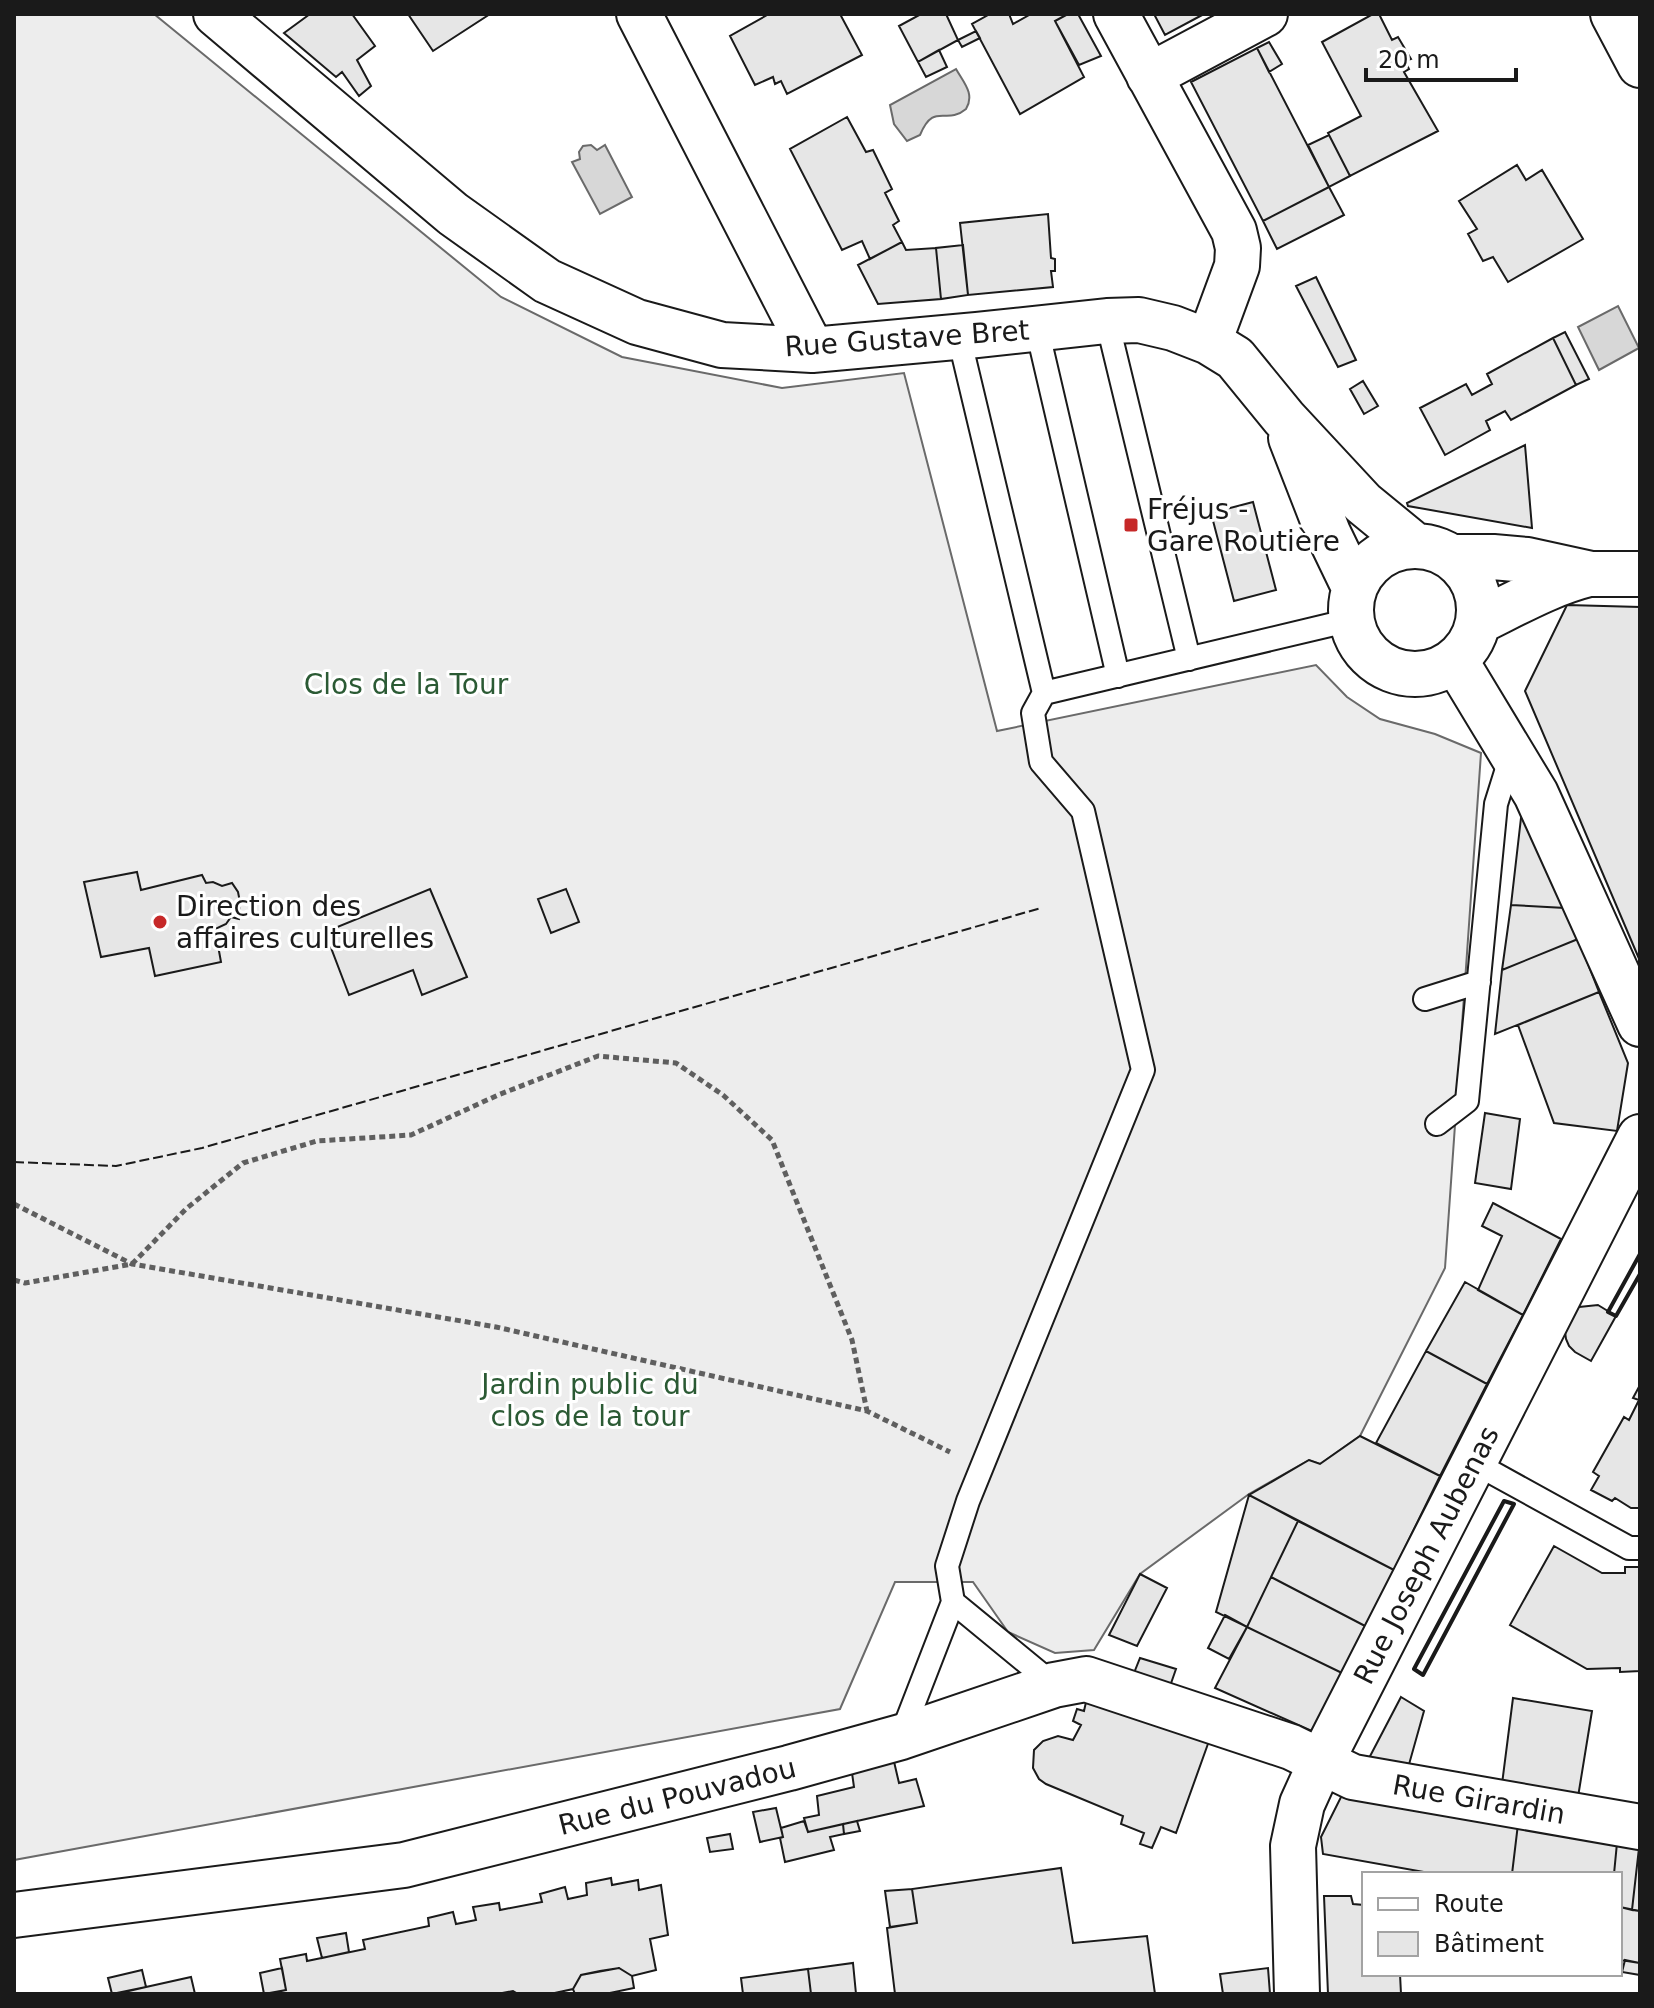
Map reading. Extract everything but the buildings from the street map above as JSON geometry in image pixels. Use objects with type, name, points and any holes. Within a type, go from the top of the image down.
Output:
[{"type":"street","name":"Rue Gustave Bret","points":[[216,14],[453,214],[547,281],[637,322],[722,345],[812,350],[1107,321],[1139,320],[1173,328],[1209,342],[1235,358],[1284,418],[1363,503],[1433,551]]},
{"type":"street","points":[[639,14],[812,350]]},
{"type":"street","points":[[1116,14],[1234,231],[1238,248],[1237,266],[1209,342]]},
{"type":"street","points":[[1149,76],[1265,14]]},
{"type":"street","points":[[1613,14],[1640,65]]},
{"type":"street","name":"Rue Gustave Bret","points":[[1284,418],[1353,604]]},
{"type":"street","points":[[1433,551],[1472,579],[1478,600],[1478,622],[1470,643],[1455,660],[1438,670],[1420,675],[1401,673],[1383,666],[1368,654],[1357,639],[1353,604],[1363,572],[1374,560],[1394,549],[1433,551],[1527,560],[1591,574],[1640,574]]},
{"type":"street","points":[[1478,622],[1537,592],[1591,574]]},
{"type":"street","points":[[1455,660],[1536,794],[1640,1024]]},
{"type":"street","name":"Rue Joseph Aubenas","points":[[1297,1994],[1293,1846],[1302,1804],[1640,1137]]},
{"type":"street","name":"Rue du Pouvadou","points":[[14,1915],[404,1865],[774,1772],[901,1737],[1054,1685],[1086,1679],[1291,1747],[1321,1762]]},
{"type":"street","name":"Rue Girardin","points":[[1321,1762],[1353,1777],[1640,1827]]},
{"type":"lane","points":[[1107,321],[1189,659]]},
{"type":"lane","points":[[1037,329],[1118,676]]},
{"type":"lane","points":[[901,1737],[953,1602],[947,1566],[968,1501],[1143,1070],[1083,811],[1041,762],[1039,703],[959,337]]},
{"type":"lane","points":[[1039,703],[1118,676],[1189,659],[1353,604]]},
{"type":"lane","points":[[1437,1124],[1467,1101],[1496,804],[1512,755]]},
{"type":"lane","points":[[1425,999],[1479,982]]},
{"type":"lane","points":[[1473,1462],[1629,1548],[1640,1548]]},
{"type":"lane","points":[[953,1602],[1054,1685]]},
{"type":"path","points":[[14,1280],[25,1283],[132,1264],[187,1208],[243,1163],[317,1141],[411,1135],[498,1095],[598,1056],[676,1063],[723,1095],[772,1140],[852,1340],[867,1411]]},
{"type":"path","points":[[14,1204],[132,1264],[496,1327],[867,1411],[981,1468]]},
{"type":"shaded area","points":[[14,14],[154,14],[501,297],[622,357],[782,388],[904,373],[997,731],[1316,665],[1347,697],[1380,719],[1435,734],[1481,753],[1445,1268],[1360,1436],[1320,1464],[1309,1460],[1249,1494],[1140,1574],[1094,1650],[1055,1653],[1008,1632],[973,1582],[895,1582],[840,1709],[14,1860]]},
{"type":"shaded area","points":[[956,69],[969,93],[966,109],[959,114],[935,116],[920,135],[907,141],[894,124],[890,105]]},
{"type":"shaded area","points":[[591,145],[597,150],[605,145],[632,197],[600,214],[572,162],[580,159],[579,152],[583,146]]},
{"type":"shaded area","points":[[1618,306],[1639,348],[1599,370],[1578,327]]},
{"type":"fence","points":[[14,1162],[116,1166],[202,1148],[1041,908]]},
{"type":"wall","points":[[1640,1254],[1608,1312],[1616,1316],[1640,1274]]},
{"type":"wall","points":[[1504,1501],[1514,1504],[1423,1675],[1414,1669],[1504,1501]]},
{"type":"place","name":"Fréjus - Gare Routière","points":[[1131,525]]},
{"type":"place","name":"Direction des affaires culturelles","points":[[160,922]]},
{"type":"park label","name":"Clos de la Tour","points":[[406,684]]},
{"type":"park label","name":"Jardin public du clos de la tour","points":[[590,1400]]}]
